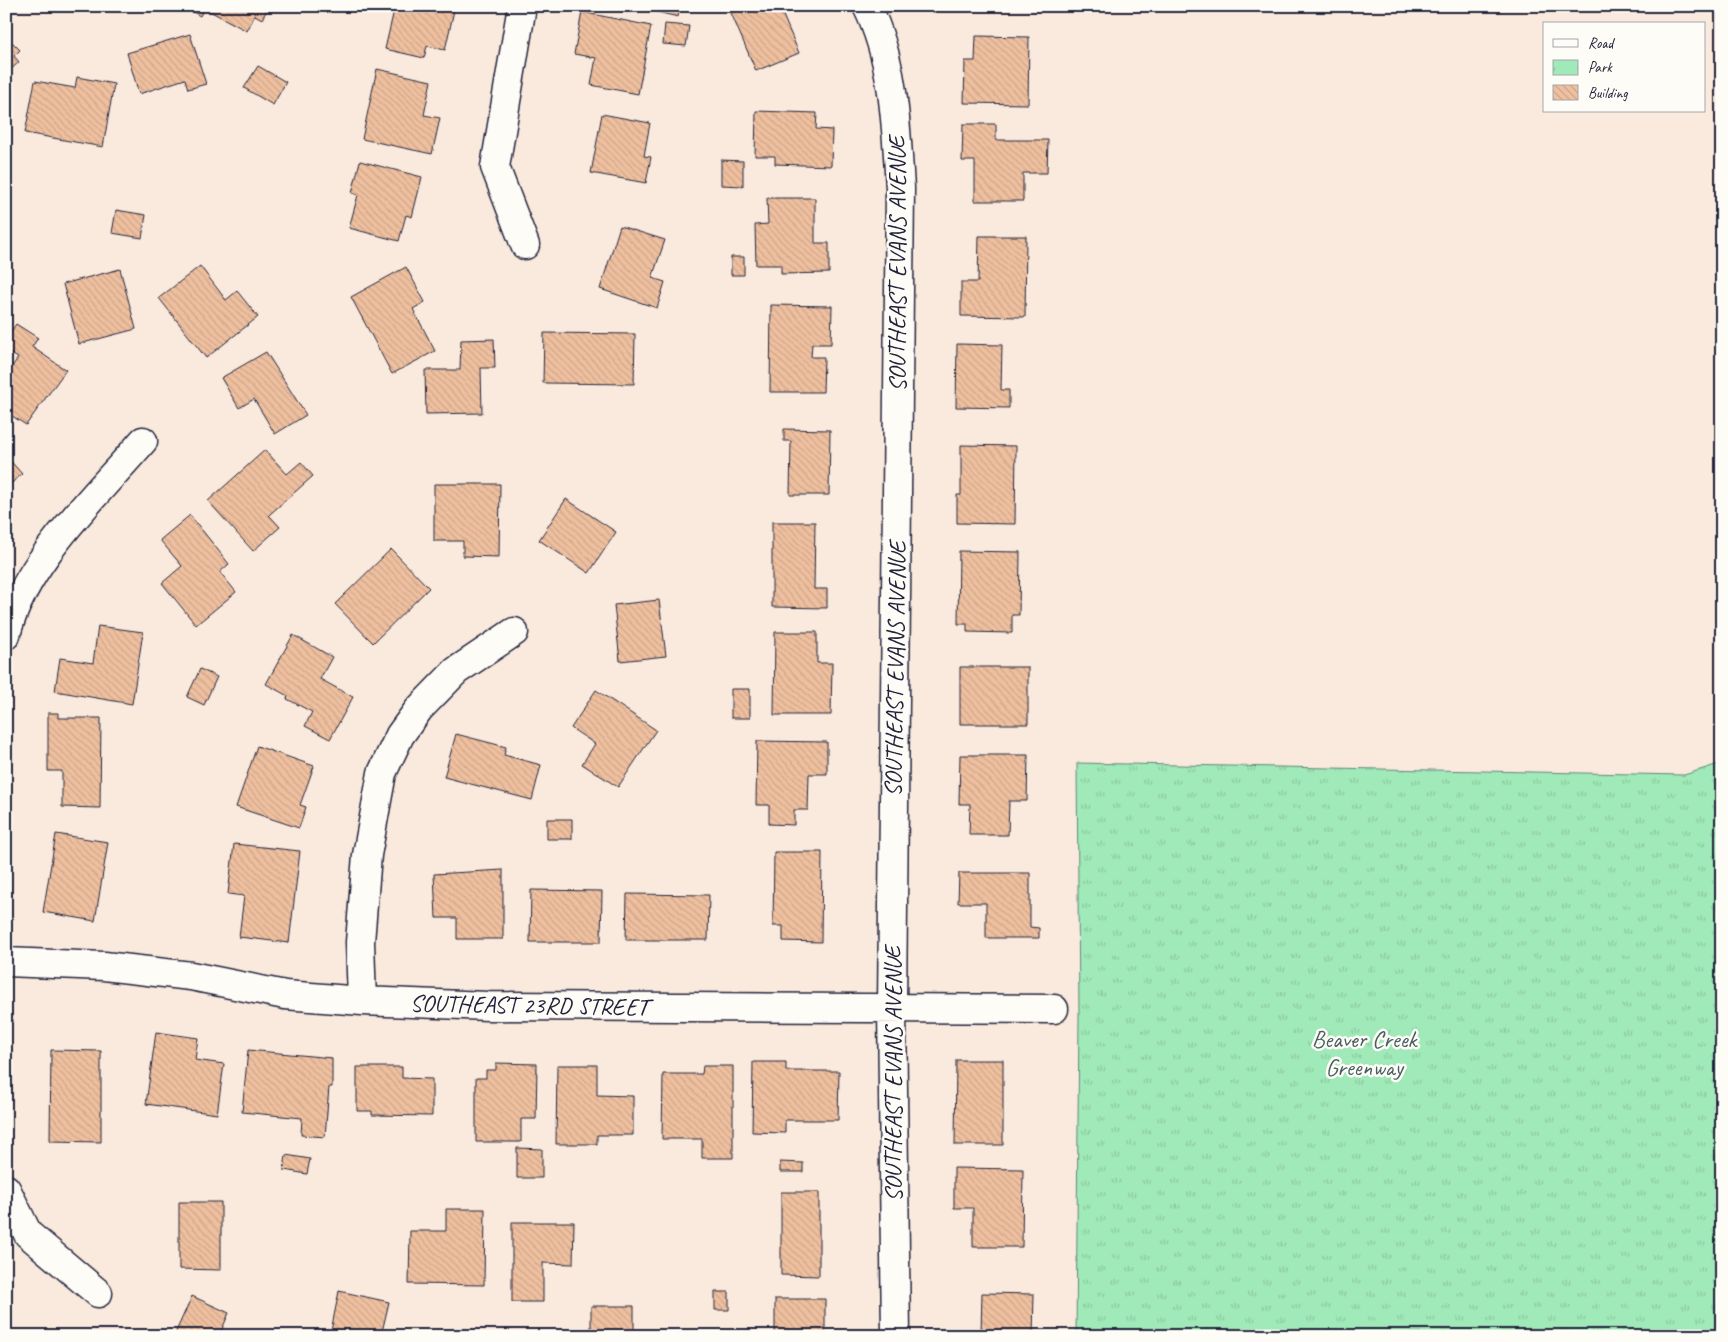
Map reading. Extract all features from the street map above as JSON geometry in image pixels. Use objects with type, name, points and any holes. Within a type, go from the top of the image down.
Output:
[{"type":"street","points":[[522,6],[495,168],[524,246]]},
{"type":"street","name":"SOUTHEAST EVANS AVENUE","points":[[866,6],[875,22],[890,72],[896,115],[900,188],[892,1008],[896,1336]]},
{"type":"street","points":[[6,635],[20,596],[38,565],[143,441]]},
{"type":"street","points":[[362,1001],[360,942],[368,855],[382,773],[400,735],[419,709],[456,671],[514,632]]},
{"type":"street","name":"SOUTHEAST 23RD STREET","points":[[6,962],[104,966],[191,976],[285,995],[362,1001],[488,1006],[1054,1009]]},
{"type":"street","points":[[6,1189],[28,1234],[98,1293]]},
{"type":"green space","name":"Beaver Creek Greenway","points":[[1077,763],[1684,775],[1722,763],[1722,1336],[1076,1336],[1079,1017]]},
{"type":"building","points":[[182,6],[269,6],[262,19],[255,15],[247,31],[204,8],[200,16]]},
{"type":"building","points":[[395,6],[455,6],[445,50],[427,46],[424,58],[385,49]]},
{"type":"building","points":[[654,6],[680,6],[678,17],[653,11]]},
{"type":"building","points":[[728,6],[779,6],[799,53],[756,71]]},
{"type":"building","points":[[582,12],[651,26],[638,94],[591,85],[596,58],[574,54]]},
{"type":"building","points":[[665,24],[689,26],[686,46],[663,44]]},
{"type":"building","points":[[190,34],[206,84],[188,89],[185,79],[139,94],[127,53]]},
{"type":"building","points":[[6,36],[20,50],[14,56],[19,62],[6,74]]},
{"type":"building","points":[[976,36],[1029,37],[1028,104],[964,103],[965,61],[975,61]]},
{"type":"building","points":[[258,66],[286,82],[273,105],[244,88]]},
{"type":"building","points":[[377,69],[431,81],[424,115],[440,118],[432,154],[362,139]]},
{"type":"building","points":[[77,77],[114,84],[103,147],[25,133],[35,81],[75,88]]},
{"type":"building","points":[[756,111],[817,113],[816,129],[832,130],[831,166],[775,164],[775,156],[755,156]]},
{"type":"building","points":[[602,114],[650,123],[644,156],[651,157],[646,183],[591,173]]},
{"type":"building","points":[[963,124],[996,124],[996,140],[1048,140],[1047,173],[1023,173],[1023,201],[975,201],[975,161],[962,161]]},
{"type":"building","points":[[721,160],[743,161],[743,186],[721,185]]},
{"type":"building","points":[[360,161],[422,177],[412,217],[406,215],[399,241],[349,228],[358,195],[352,193]]},
{"type":"building","points":[[767,198],[815,198],[815,243],[829,243],[829,273],[781,274],[781,265],[756,265],[755,225],[768,224]]},
{"type":"building","points":[[116,210],[146,215],[142,238],[112,233]]},
{"type":"building","points":[[620,226],[665,240],[652,278],[665,282],[657,308],[600,289]]},
{"type":"building","points":[[979,236],[1026,236],[1025,317],[961,316],[961,282],[978,282]]},
{"type":"building","points":[[731,257],[744,257],[744,275],[731,275]]},
{"type":"building","points":[[200,266],[226,300],[237,291],[258,317],[206,358],[159,298]]},
{"type":"building","points":[[406,267],[425,302],[413,309],[435,351],[392,374],[351,297]]},
{"type":"building","points":[[120,269],[136,329],[79,344],[63,284]]},
{"type":"building","points":[[771,305],[832,306],[831,344],[812,344],[811,357],[824,357],[823,392],[770,392]]},
{"type":"building","points":[[16,324],[38,338],[32,347],[66,370],[26,425],[6,412],[6,375],[18,358],[6,351],[6,339]]},
{"type":"building","points":[[544,333],[635,334],[634,384],[543,383]]},
{"type":"building","points":[[494,339],[495,368],[481,368],[482,413],[426,414],[425,370],[460,370],[461,340]]},
{"type":"building","points":[[957,344],[1002,345],[1001,390],[1009,390],[1009,408],[956,407]]},
{"type":"building","points":[[266,352],[306,415],[275,434],[254,399],[239,408],[221,378]]},
{"type":"building","points":[[784,429],[830,430],[829,495],[790,495],[791,441],[784,441]]},
{"type":"building","points":[[961,445],[1016,446],[1015,524],[957,523],[957,495],[961,495]]},
{"type":"building","points":[[265,450],[287,474],[301,462],[313,476],[269,515],[280,527],[253,551],[208,501]]},
{"type":"building","points":[[6,456],[22,474],[6,488]]},
{"type":"building","points":[[434,484],[500,484],[499,557],[463,556],[463,541],[434,541]]},
{"type":"building","points":[[566,499],[616,532],[589,573],[539,540]]},
{"type":"building","points":[[190,515],[229,564],[220,572],[236,592],[196,625],[162,583],[182,566],[160,540]]},
{"type":"building","points":[[772,522],[815,522],[814,589],[827,589],[827,608],[772,607]]},
{"type":"building","points":[[391,549],[429,588],[373,643],[335,604]]},
{"type":"building","points":[[959,551],[1020,552],[1019,615],[1012,615],[1012,633],[967,632],[967,624],[958,624]]},
{"type":"building","points":[[659,600],[666,656],[620,661],[614,605]]},
{"type":"building","points":[[98,626],[143,632],[132,704],[55,691],[60,658],[93,663]]},
{"type":"building","points":[[775,632],[817,632],[817,663],[832,663],[831,715],[774,715]]},
{"type":"building","points":[[293,635],[332,657],[320,679],[353,697],[330,739],[305,726],[312,712],[287,699],[288,696],[266,684]]},
{"type":"building","points":[[960,667],[1028,667],[1028,724],[960,724]]},
{"type":"building","points":[[200,669],[217,677],[204,705],[187,697]]},
{"type":"building","points":[[731,689],[750,689],[750,718],[731,718]]},
{"type":"building","points":[[596,690],[656,730],[618,787],[582,764],[595,744],[571,728]]},
{"type":"building","points":[[48,713],[58,713],[58,718],[101,718],[100,808],[62,807],[62,771],[48,771]]},
{"type":"building","points":[[456,734],[506,747],[504,755],[541,765],[532,800],[444,777]]},
{"type":"building","points":[[757,741],[827,742],[827,774],[809,774],[808,810],[794,810],[794,825],[769,824],[769,805],[756,805]]},
{"type":"building","points":[[257,746],[314,766],[300,805],[306,807],[299,828],[236,807]]},
{"type":"building","points":[[960,755],[1028,755],[1027,801],[1009,801],[1008,835],[969,835],[970,804],[959,804]]},
{"type":"building","points":[[547,819],[572,819],[572,839],[547,839]]},
{"type":"building","points":[[56,834],[108,842],[95,921],[43,912]]},
{"type":"building","points":[[234,844],[300,851],[289,943],[239,937],[244,896],[228,894]]},
{"type":"building","points":[[774,852],[822,852],[821,942],[783,941],[783,926],[773,926]]},
{"type":"building","points":[[503,870],[503,939],[457,939],[457,918],[436,918],[434,874]]},
{"type":"building","points":[[959,873],[1030,873],[1030,927],[1039,928],[1039,938],[986,938],[986,903],[958,903]]},
{"type":"building","points":[[531,890],[602,891],[601,942],[530,942]]},
{"type":"building","points":[[627,894],[709,895],[708,940],[626,940]]},
{"type":"building","points":[[156,1032],[198,1038],[195,1060],[224,1064],[217,1114],[146,1104]]},
{"type":"building","points":[[51,1050],[101,1051],[101,1142],[50,1141]]},
{"type":"building","points":[[248,1050],[332,1058],[332,1087],[329,1087],[325,1137],[301,1135],[302,1118],[242,1112]]},
{"type":"building","points":[[956,1060],[1003,1060],[1003,1145],[955,1145]]},
{"type":"building","points":[[753,1062],[786,1062],[786,1071],[839,1071],[838,1120],[785,1120],[785,1133],[752,1132]]},
{"type":"building","points":[[496,1063],[537,1064],[536,1119],[521,1119],[521,1142],[476,1142],[476,1078],[486,1078],[486,1070],[496,1070]]},
{"type":"building","points":[[557,1065],[597,1065],[597,1095],[633,1096],[633,1135],[597,1135],[597,1144],[556,1144]]},
{"type":"building","points":[[703,1066],[733,1066],[733,1158],[702,1158],[702,1139],[662,1139],[663,1074],[702,1074]]},
{"type":"building","points":[[357,1067],[402,1067],[402,1078],[432,1079],[432,1116],[372,1115],[372,1111],[357,1111]]},
{"type":"building","points":[[517,1148],[542,1149],[542,1178],[517,1178]]},
{"type":"building","points":[[286,1155],[310,1159],[307,1174],[284,1170]]},
{"type":"building","points":[[780,1162],[803,1163],[803,1172],[780,1172]]},
{"type":"building","points":[[954,1168],[1023,1169],[1022,1247],[973,1247],[973,1208],[954,1208]]},
{"type":"building","points":[[781,1192],[819,1192],[819,1276],[781,1275]]},
{"type":"building","points":[[179,1202],[221,1202],[221,1270],[179,1269]]},
{"type":"building","points":[[446,1209],[485,1209],[484,1285],[409,1284],[410,1231],[446,1231]]},
{"type":"building","points":[[512,1222],[574,1222],[573,1264],[543,1263],[543,1302],[512,1302]]},
{"type":"building","points":[[339,1291],[389,1302],[381,1336],[330,1336]]},
{"type":"building","points":[[715,1292],[729,1292],[729,1310],[715,1310]]},
{"type":"building","points":[[982,1293],[1034,1294],[1033,1336],[957,1336],[957,1332],[981,1332]]},
{"type":"building","points":[[192,1296],[229,1313],[219,1336],[174,1336]]},
{"type":"building","points":[[775,1299],[825,1299],[825,1336],[775,1336]]},
{"type":"building","points":[[591,1306],[634,1306],[634,1336],[591,1336]]}]
